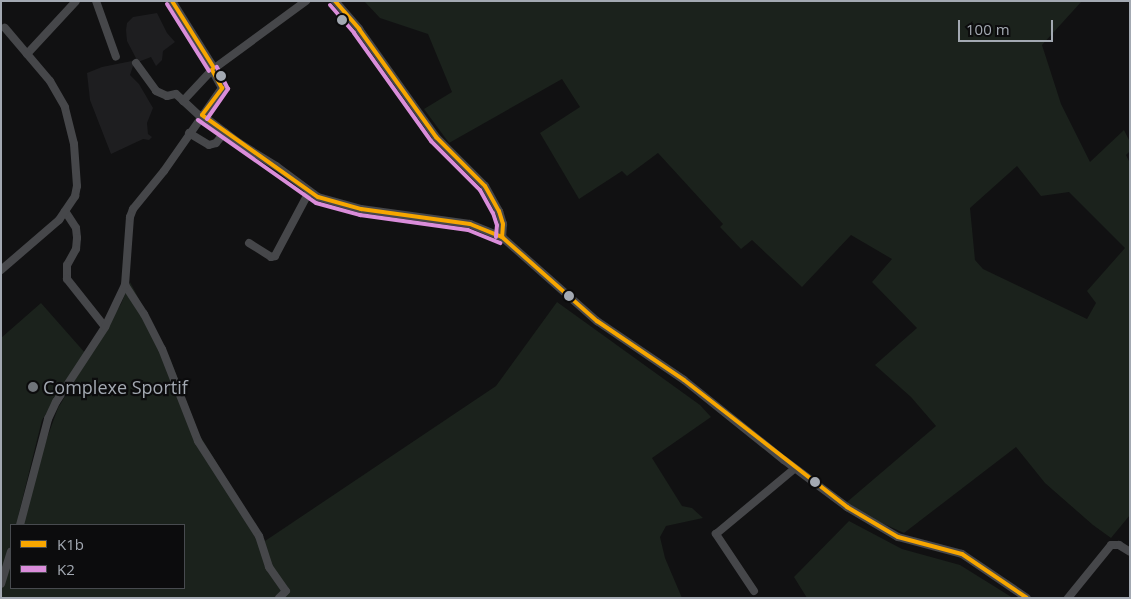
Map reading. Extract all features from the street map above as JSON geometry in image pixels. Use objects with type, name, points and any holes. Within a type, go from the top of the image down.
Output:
[{"type":"street","points":[[28,54],[76,1]]},
{"type":"street","points":[[96,1],[116,57]]},
{"type":"street","points":[[20,524],[52,410],[104,328],[125,285],[130,217],[133,208],[164,171],[222,88],[199,42],[180,17],[172,1]]},
{"type":"street","points":[[183,101],[213,69],[306,1]]},
{"type":"street","points":[[335,1],[370,44],[436,137],[485,186],[499,211],[503,224],[502,237]]},
{"type":"street","points":[[1,270],[59,220],[75,196],[77,186],[74,144],[65,107],[50,82],[5,28]]},
{"type":"street","points":[[136,63],[156,91],[167,96],[176,94],[202,116],[276,166],[308,192],[318,197],[361,209],[459,222],[502,237],[598,321],[684,380],[794,469],[885,531],[898,537],[962,554],[1027,598]]},
{"type":"street","points":[[189,134],[208,145],[216,143],[225,132]]},
{"type":"street","points":[[249,243],[271,257],[275,256],[308,192]]},
{"type":"street","points":[[66,211],[76,228],[77,238],[76,249],[68,265],[67,279],[104,328]]},
{"type":"street","points":[[125,285],[144,314],[162,349],[198,441],[259,536],[269,567],[286,591],[279,598]]},
{"type":"street","points":[[754,591],[716,534],[794,469]]},
{"type":"street","points":[[1068,598],[1110,545],[1119,545],[1130,552]]},
{"type":"street","points":[[1,584],[10,555]]},
{"type":"shaded area","points":[[364,1],[1082,1],[1042,45],[1061,104],[1090,162],[1124,130],[1130,142],[1130,151],[1126,155],[1130,163],[1130,515],[1111,538],[1093,525],[1045,483],[1016,447],[904,533],[873,519],[847,502],[936,426],[911,397],[875,365],[917,328],[872,282],[892,259],[851,235],[802,287],[752,240],[741,249],[720,227],[723,224],[658,153],[627,176],[622,171],[579,199],[540,133],[580,107],[562,79],[449,143],[424,109],[452,92],[428,34],[380,18]],"holes":[[[1017,166],[1041,196],[1069,192],[1125,248],[1087,291],[1096,303],[1087,319],[983,269],[975,260],[970,208]]]},
{"type":"shaded area","points":[[157,13],[167,33],[175,42],[163,51],[162,60],[156,66],[151,57],[138,62],[127,41],[126,30],[127,23],[133,17]]},
{"type":"shaded area","points":[[132,61],[134,63],[130,75],[139,84],[153,108],[147,123],[148,134],[152,137],[149,140],[143,139],[111,154],[90,100],[87,73],[102,67]]},
{"type":"shaded area","points":[[130,282],[170,358],[199,434],[265,541],[496,386],[557,302],[700,405],[711,417],[652,458],[682,506],[692,508],[703,518],[666,526],[660,537],[665,558],[682,598],[1,598],[1,338],[41,303],[86,354],[42,420],[18,517],[58,408],[121,304]]},
{"type":"shaded area","points":[[849,521],[902,549],[960,565],[1013,598],[807,598],[794,577]]},
{"type":"transit line","name":"K1b","points":[[172,1],[214,68]]},
{"type":"transit line","name":"K1b","points":[[335,1],[359,29],[436,137],[485,186],[499,211],[503,224],[502,237]]},
{"type":"transit line","name":"K2","points":[[167,4],[209,71]]},
{"type":"transit line","name":"K2","points":[[330,5],[354,33],[431,141],[480,190],[493,213],[497,225],[496,237]]},
{"type":"transit line","name":"K2","points":[[207,119],[228,89],[217,67]]},
{"type":"transit line","name":"K1b","points":[[202,115],[222,88],[212,70]]},
{"type":"transit line","name":"K1b","points":[[202,115],[318,197],[361,209],[470,224],[502,237],[597,321],[684,380],[847,507],[898,537],[962,554],[1027,598]]},
{"type":"transit line","name":"K2","points":[[198,120],[316,203],[360,215],[468,230],[500,243]]},
{"type":"place","name":"Complexe Sportif","points":[[33,387]]}]
